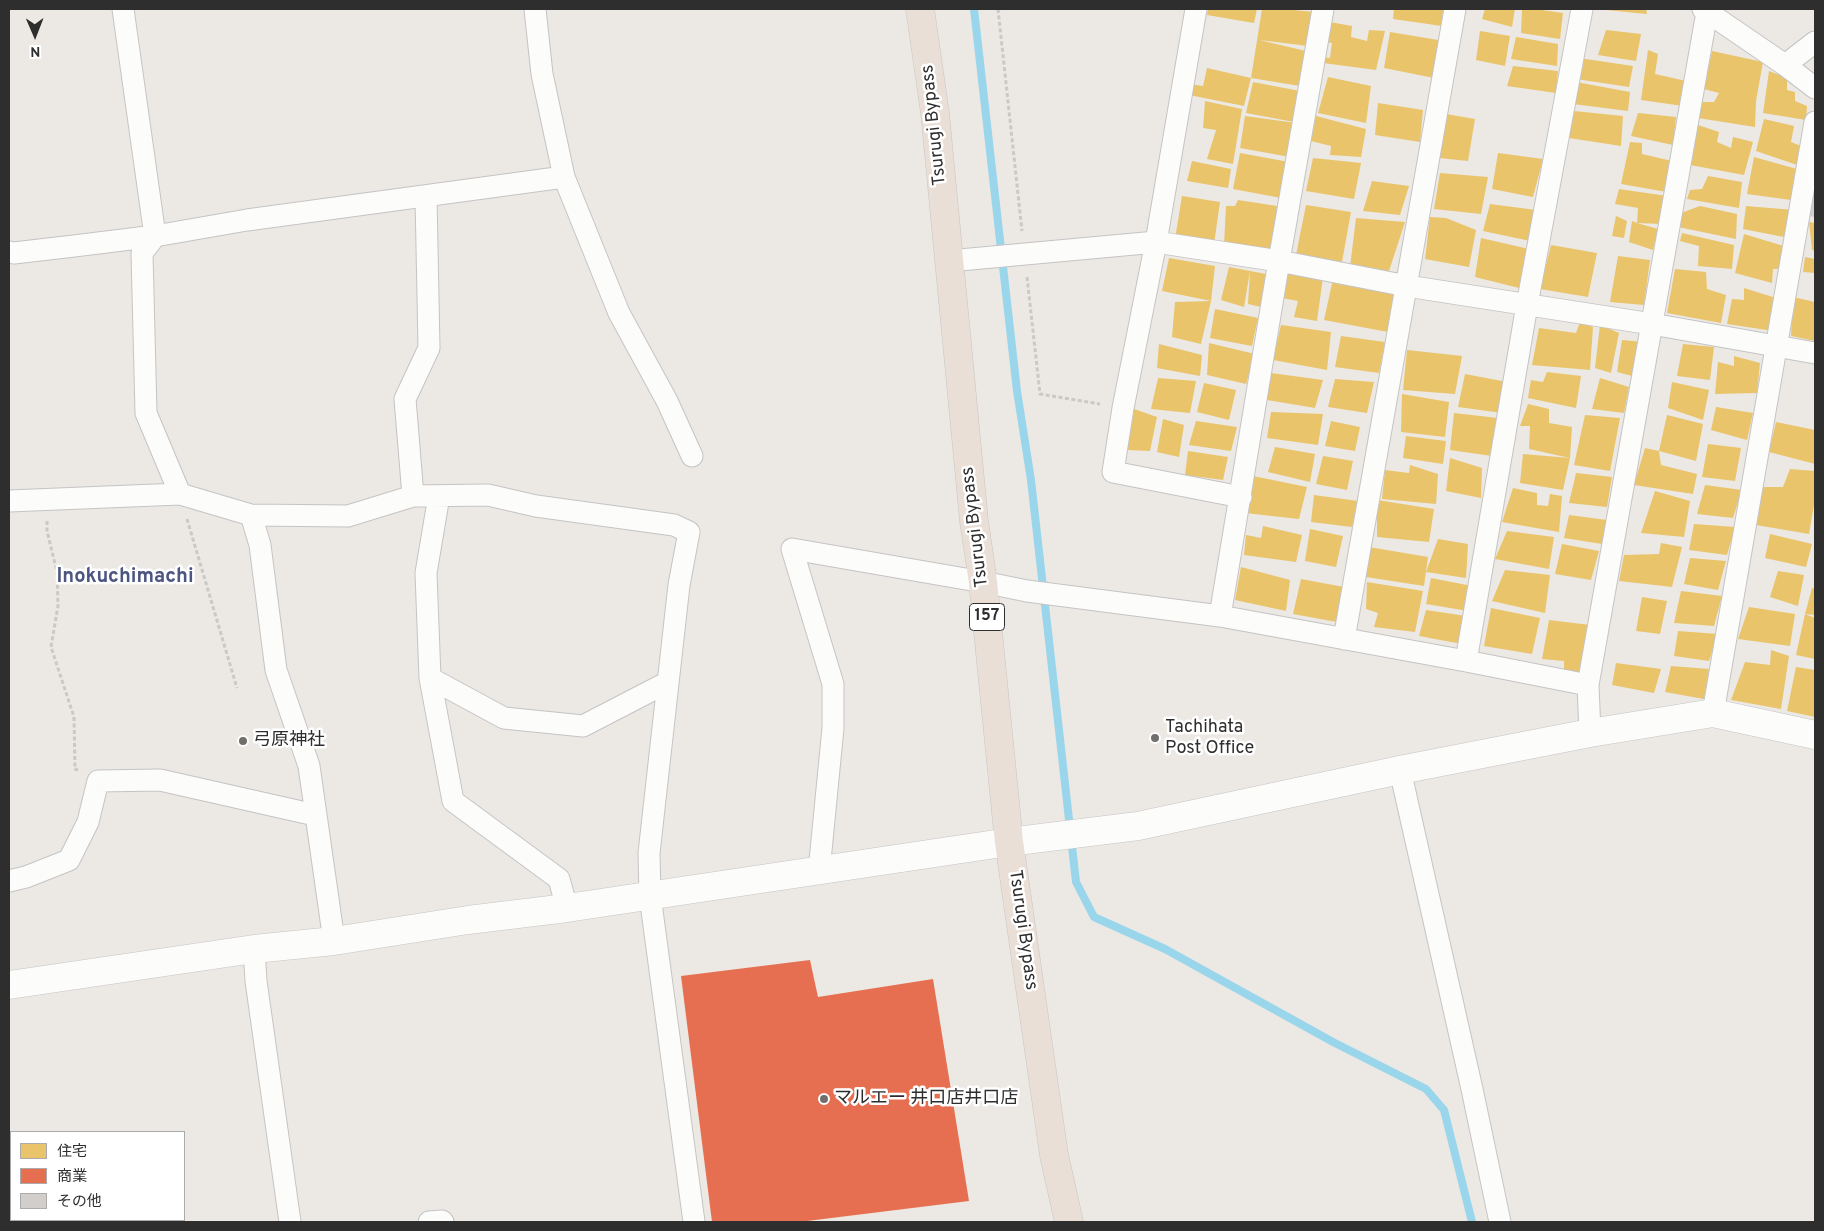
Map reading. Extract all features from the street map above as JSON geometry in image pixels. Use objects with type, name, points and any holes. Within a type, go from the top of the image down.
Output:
[{"type":"highway","name":"Tsurugi Bypass","points":[[920,9],[935,113],[974,521],[983,582],[1009,842],[1054,1155],[1070,1222]]},
{"type":"street","points":[[123,9],[155,236],[142,253],[146,414],[180,494]]},
{"type":"street","points":[[535,9],[542,74],[564,177],[619,313],[667,402],[692,456]]},
{"type":"street","points":[[1196,9],[1156,242],[1123,408],[1113,472],[1241,497]]},
{"type":"street","points":[[1220,616],[1279,261],[1324,9]]},
{"type":"street","points":[[1344,639],[1455,9]]},
{"type":"street","points":[[1466,661],[1527,305],[1582,9]]},
{"type":"street","points":[[1590,733],[1588,685],[1705,11],[1785,65],[1815,88]]},
{"type":"street","points":[[1785,65],[1815,42]]},
{"type":"street","points":[[1713,713],[1815,122]]},
{"type":"street","points":[[9,252],[155,236],[247,220],[564,177]]},
{"type":"street","points":[[413,496],[405,399],[429,348],[426,196]]},
{"type":"street","points":[[949,261],[1156,242],[1279,261],[1407,286],[1652,324],[1815,353]]},
{"type":"street","points":[[9,501],[180,494],[251,516],[348,516],[413,496],[488,495],[536,506],[674,525],[689,532],[679,585],[649,853],[650,896],[694,1222]]},
{"type":"street","points":[[439,496],[426,573],[430,678],[453,802],[559,878],[567,908]]},
{"type":"street","points":[[251,516],[260,545],[276,670],[309,766],[334,941]]},
{"type":"street","points":[[819,871],[833,728],[832,684],[792,549],[1034,592],[1220,616],[1588,685]]},
{"type":"street","points":[[430,678],[504,718],[583,726],[668,682]]},
{"type":"street","points":[[9,985],[254,950],[334,941],[468,920],[567,908],[1009,842],[1138,826],[1400,770],[1590,733],[1713,713],[1815,735]]},
{"type":"street","points":[[1400,770],[1500,1222]]},
{"type":"street","points":[[9,881],[26,877],[69,860],[88,822],[98,781],[160,780],[315,815]]},
{"type":"street","points":[[254,950],[256,981],[290,1222]]},
{"type":"street","points":[[429,1222],[443,1222]]},
{"type":"path","points":[[180,494],[237,688]]},
{"type":"path","points":[[47,499],[47,531],[57,572],[58,606],[51,647],[74,717],[75,769],[98,781]]},
{"type":"building: 住宅","points":[[1208,9],[1257,9],[1254,23],[1207,15]]},
{"type":"building: 住宅","points":[[1262,9],[1314,12],[1308,46],[1259,40],[1306,51],[1300,86],[1251,78]]},
{"type":"building: 住宅","points":[[1394,9],[1443,9],[1442,26],[1393,19]]},
{"type":"building: 住宅","points":[[1485,9],[1515,9],[1512,27],[1482,19]]},
{"type":"building: 住宅","points":[[1522,9],[1563,13],[1560,39],[1521,33]]},
{"type":"building: 住宅","points":[[1646,9],[1647,14],[1606,10]]},
{"type":"building: 住宅","points":[[1330,22],[1352,26],[1351,37],[1367,41],[1369,30],[1385,31],[1376,70],[1323,63],[1323,57],[1330,58],[1332,43],[1326,42]]},
{"type":"building: 住宅","points":[[1606,30],[1641,34],[1636,61],[1598,55]]},
{"type":"building: 住宅","points":[[1480,31],[1510,36],[1505,66],[1476,60]]},
{"type":"building: 住宅","points":[[1390,32],[1438,40],[1434,78],[1384,68]]},
{"type":"building: 住宅","points":[[1516,37],[1558,44],[1557,66],[1511,59]]},
{"type":"building: 住宅","points":[[1648,50],[1658,54],[1655,74],[1686,81],[1683,106],[1641,100]]},
{"type":"building: 住宅","points":[[1712,51],[1763,62],[1756,101],[1755,127],[1698,118],[1702,102],[1714,102],[1719,93],[1704,89]]},
{"type":"building: 住宅","points":[[1579,58],[1633,66],[1629,87],[1576,79]]},
{"type":"building: 住宅","points":[[1513,66],[1558,71],[1556,93],[1507,86]]},
{"type":"building: 住宅","points":[[1207,68],[1251,78],[1244,106],[1189,95],[1189,84],[1203,86]]},
{"type":"building: 住宅","points":[[1769,71],[1787,78],[1787,90],[1795,92],[1795,101],[1807,106],[1806,120],[1763,113]]},
{"type":"building: 住宅","points":[[1328,77],[1371,86],[1366,123],[1318,113]]},
{"type":"building: 住宅","points":[[1253,82],[1300,91],[1294,122],[1246,113]]},
{"type":"building: 住宅","points":[[1576,82],[1630,92],[1628,111],[1573,104]]},
{"type":"building: 住宅","points":[[1205,101],[1242,109],[1233,164],[1207,159],[1216,130],[1203,128]]},
{"type":"building: 住宅","points":[[1378,103],[1423,110],[1420,142],[1375,135]]},
{"type":"building: 住宅","points":[[1574,111],[1623,116],[1621,146],[1569,138]]},
{"type":"building: 住宅","points":[[1638,113],[1676,117],[1673,145],[1631,136]]},
{"type":"building: 住宅","points":[[1446,114],[1475,119],[1468,161],[1439,158]]},
{"type":"building: 住宅","points":[[1245,116],[1296,123],[1290,157],[1240,148]]},
{"type":"building: 住宅","points":[[1316,116],[1366,129],[1361,157],[1330,155],[1331,146],[1311,141]]},
{"type":"building: 住宅","points":[[1764,119],[1794,126],[1791,142],[1801,146],[1800,166],[1756,151]]},
{"type":"building: 住宅","points":[[1698,125],[1719,132],[1717,142],[1731,148],[1733,137],[1753,142],[1744,175],[1690,165]]},
{"type":"building: 住宅","points":[[1630,142],[1642,143],[1642,154],[1672,161],[1667,192],[1621,184]]},
{"type":"building: 住宅","points":[[1240,153],[1289,162],[1281,198],[1233,189]]},
{"type":"building: 住宅","points":[[1498,153],[1543,159],[1533,197],[1492,189]]},
{"type":"building: 住宅","points":[[1754,157],[1797,169],[1791,200],[1747,194]]},
{"type":"building: 住宅","points":[[1313,158],[1361,163],[1354,199],[1306,191]]},
{"type":"building: 住宅","points":[[1192,161],[1231,169],[1228,188],[1187,181]]},
{"type":"building: 住宅","points":[[1440,173],[1488,177],[1481,214],[1434,209]]},
{"type":"building: 住宅","points":[[1708,176],[1742,182],[1739,208],[1687,199],[1690,190],[1702,189]]},
{"type":"building: 住宅","points":[[1372,181],[1409,186],[1400,215],[1363,211]]},
{"type":"building: 住宅","points":[[1619,189],[1667,196],[1661,224],[1637,223],[1638,208],[1615,204]]},
{"type":"building: 住宅","points":[[1182,196],[1220,202],[1214,244],[1175,239]]},
{"type":"building: 住宅","points":[[1238,200],[1277,206],[1272,251],[1224,245],[1226,206],[1235,206]]},
{"type":"building: 住宅","points":[[1490,204],[1536,210],[1530,241],[1483,231]]},
{"type":"building: 住宅","points":[[1306,205],[1351,212],[1342,262],[1296,255]]},
{"type":"building: 住宅","points":[[1700,206],[1737,214],[1736,239],[1678,227],[1681,213]]},
{"type":"building: 住宅","points":[[1746,206],[1794,210],[1789,238],[1743,229]]},
{"type":"building: 住宅","points":[[1616,216],[1627,221],[1624,238],[1612,236]]},
{"type":"building: 住宅","points":[[1430,217],[1446,218],[1476,230],[1469,267],[1425,259]]},
{"type":"building: 住宅","points":[[1356,218],[1405,222],[1389,271],[1350,267]]},
{"type":"building: 住宅","points":[[1632,221],[1658,229],[1653,250],[1629,242]]},
{"type":"building: 住宅","points":[[1809,222],[1815,223],[1815,251],[1812,250]]},
{"type":"building: 住宅","points":[[1682,233],[1734,245],[1732,269],[1698,266],[1699,246],[1680,241]]},
{"type":"building: 住宅","points":[[1744,234],[1787,247],[1784,269],[1773,269],[1772,283],[1735,273]]},
{"type":"building: 住宅","points":[[1481,238],[1529,249],[1523,289],[1475,277]]},
{"type":"building: 住宅","points":[[1551,245],[1597,253],[1588,297],[1540,289]]},
{"type":"building: 住宅","points":[[1618,256],[1650,260],[1644,305],[1610,302]]},
{"type":"building: 住宅","points":[[1805,257],[1815,259],[1815,273],[1803,272]]},
{"type":"building: 住宅","points":[[1169,258],[1215,266],[1211,301],[1162,291]]},
{"type":"building: 住宅","points":[[1229,267],[1250,271],[1244,307],[1221,300]]},
{"type":"building: 住宅","points":[[1289,269],[1323,277],[1317,321],[1294,317],[1298,301],[1282,298]]},
{"type":"building: 住宅","points":[[1675,269],[1706,272],[1707,289],[1726,295],[1721,323],[1667,313]]},
{"type":"building: 住宅","points":[[1250,271],[1266,274],[1261,307],[1248,304]]},
{"type":"building: 住宅","points":[[1333,279],[1397,290],[1388,332],[1324,320]]},
{"type":"building: 住宅","points":[[1744,288],[1776,298],[1773,331],[1727,324],[1732,299],[1744,300]]},
{"type":"building: 住宅","points":[[1793,297],[1815,302],[1815,341],[1791,336]]},
{"type":"building: 住宅","points":[[1211,301],[1201,344],[1172,337],[1175,302]]},
{"type":"building: 住宅","points":[[1215,309],[1258,318],[1252,346],[1210,338]]},
{"type":"building: 住宅","points":[[1580,322],[1593,327],[1590,370],[1532,365],[1539,328],[1576,333]]},
{"type":"building: 住宅","points":[[1281,325],[1331,332],[1327,370],[1273,360]]},
{"type":"building: 住宅","points":[[1600,325],[1619,333],[1611,373],[1595,368]]},
{"type":"building: 住宅","points":[[1341,336],[1385,342],[1379,373],[1335,367]]},
{"type":"building: 住宅","points":[[1622,340],[1643,342],[1636,377],[1617,372]]},
{"type":"building: 住宅","points":[[1209,343],[1255,354],[1246,384],[1207,375]]},
{"type":"building: 住宅","points":[[1159,344],[1202,355],[1200,376],[1157,368]]},
{"type":"building: 住宅","points":[[1683,344],[1714,347],[1710,380],[1677,376]]},
{"type":"building: 住宅","points":[[1407,350],[1462,356],[1455,394],[1403,390]]},
{"type":"building: 住宅","points":[[1734,356],[1760,363],[1757,393],[1715,394],[1718,362],[1734,366]]},
{"type":"building: 住宅","points":[[1547,372],[1581,376],[1576,408],[1528,398],[1531,380],[1543,382]]},
{"type":"building: 住宅","points":[[1271,373],[1323,380],[1315,408],[1267,400]]},
{"type":"building: 住宅","points":[[1465,374],[1507,382],[1502,413],[1458,407]]},
{"type":"building: 住宅","points":[[1158,378],[1196,381],[1190,413],[1151,409]]},
{"type":"building: 住宅","points":[[1600,378],[1629,387],[1624,413],[1592,409]]},
{"type":"building: 住宅","points":[[1335,379],[1374,382],[1367,413],[1328,407]]},
{"type":"building: 住宅","points":[[1672,382],[1709,390],[1703,420],[1668,408]]},
{"type":"building: 住宅","points":[[1204,383],[1236,390],[1229,420],[1197,412]]},
{"type":"building: 住宅","points":[[1402,394],[1449,402],[1445,437],[1401,432]]},
{"type":"building: 住宅","points":[[1528,404],[1549,409],[1549,423],[1572,427],[1570,458],[1529,449],[1530,426],[1520,426]]},
{"type":"building: 住宅","points":[[1716,407],[1753,413],[1747,440],[1711,430]]},
{"type":"building: 住宅","points":[[1134,409],[1157,417],[1150,451],[1127,450]]},
{"type":"building: 住宅","points":[[1271,412],[1323,414],[1318,445],[1267,438]]},
{"type":"building: 住宅","points":[[1454,413],[1498,418],[1492,456],[1450,450]]},
{"type":"building: 住宅","points":[[1585,415],[1620,418],[1610,471],[1574,465]]},
{"type":"building: 住宅","points":[[1667,415],[1703,424],[1696,461],[1659,451]]},
{"type":"building: 住宅","points":[[1163,419],[1184,425],[1179,457],[1157,452]]},
{"type":"building: 住宅","points":[[1196,421],[1237,427],[1231,451],[1189,445]]},
{"type":"building: 住宅","points":[[1331,421],[1360,427],[1355,451],[1325,446]]},
{"type":"building: 住宅","points":[[1776,422],[1815,430],[1815,464],[1769,452]]},
{"type":"building: 住宅","points":[[1406,436],[1446,441],[1443,464],[1403,458]]},
{"type":"building: 住宅","points":[[1708,444],[1741,448],[1735,481],[1702,477]]},
{"type":"building: 住宅","points":[[1275,447],[1315,454],[1310,482],[1268,472]]},
{"type":"building: 住宅","points":[[1645,448],[1659,451],[1661,465],[1697,474],[1693,494],[1634,485]]},
{"type":"building: 住宅","points":[[1188,451],[1228,457],[1223,480],[1185,475]]},
{"type":"building: 住宅","points":[[1523,454],[1570,458],[1563,490],[1520,483]]},
{"type":"building: 住宅","points":[[1323,456],[1353,461],[1347,490],[1316,484]]},
{"type":"building: 住宅","points":[[1450,458],[1482,468],[1481,498],[1446,491]]},
{"type":"building: 住宅","points":[[1410,465],[1438,474],[1436,504],[1382,499],[1385,470],[1409,473]]},
{"type":"building: 住宅","points":[[1790,469],[1815,471],[1815,499],[1809,534],[1756,525],[1762,487],[1783,487]]},
{"type":"building: 住宅","points":[[1576,473],[1612,477],[1607,507],[1569,503]]},
{"type":"building: 住宅","points":[[1253,476],[1307,487],[1299,519],[1245,513]]},
{"type":"building: 住宅","points":[[1705,485],[1742,490],[1733,518],[1697,514]]},
{"type":"building: 住宅","points":[[1513,488],[1537,493],[1537,505],[1548,506],[1550,494],[1562,496],[1559,532],[1502,522]]},
{"type":"building: 住宅","points":[[1655,491],[1690,501],[1684,537],[1641,533]]},
{"type":"building: 住宅","points":[[1314,495],[1358,501],[1352,527],[1311,522]]},
{"type":"building: 住宅","points":[[1377,500],[1434,509],[1429,542],[1377,537]]},
{"type":"building: 住宅","points":[[1569,515],[1607,520],[1602,544],[1564,538]]},
{"type":"building: 住宅","points":[[1694,524],[1735,527],[1727,555],[1689,550]]},
{"type":"building: 住宅","points":[[1263,526],[1302,535],[1296,562],[1244,555],[1246,535],[1261,538]]},
{"type":"building: 住宅","points":[[1310,529],[1343,536],[1336,567],[1305,561]]},
{"type":"building: 住宅","points":[[1507,531],[1554,537],[1549,569],[1495,559]]},
{"type":"building: 住宅","points":[[1770,534],[1812,544],[1806,567],[1765,558]]},
{"type":"building: 住宅","points":[[1438,539],[1468,544],[1466,578],[1426,572]]},
{"type":"building: 住宅","points":[[1661,543],[1682,547],[1672,587],[1619,581],[1624,555],[1659,554]]},
{"type":"building: 住宅","points":[[1562,544],[1599,551],[1591,580],[1555,574]]},
{"type":"building: 住宅","points":[[1369,547],[1428,557],[1424,586],[1366,577]]},
{"type":"building: 住宅","points":[[1690,558],[1726,561],[1718,590],[1684,584]]},
{"type":"building: 住宅","points":[[1241,567],[1290,580],[1286,611],[1235,600]]},
{"type":"building: 住宅","points":[[1505,570],[1550,575],[1545,613],[1492,601]]},
{"type":"building: 住宅","points":[[1778,571],[1804,575],[1798,606],[1770,597]]},
{"type":"building: 住宅","points":[[1431,578],[1472,586],[1468,611],[1426,604]]},
{"type":"building: 住宅","points":[[1301,579],[1344,587],[1337,622],[1293,614]]},
{"type":"building: 住宅","points":[[1367,582],[1423,591],[1415,632],[1374,627],[1378,613],[1366,609]]},
{"type":"building: 住宅","points":[[1812,588],[1815,589],[1815,615],[1805,614]]},
{"type":"building: 住宅","points":[[1681,591],[1722,596],[1714,626],[1674,623]]},
{"type":"building: 住宅","points":[[1642,597],[1667,601],[1660,634],[1636,631]]},
{"type":"building: 住宅","points":[[1749,607],[1795,614],[1790,646],[1738,639]]},
{"type":"building: 住宅","points":[[1491,608],[1540,618],[1532,654],[1484,646]]},
{"type":"building: 住宅","points":[[1426,610],[1466,616],[1462,644],[1419,636]]},
{"type":"building: 住宅","points":[[1805,614],[1815,618],[1815,659],[1796,655]]},
{"type":"building: 住宅","points":[[1549,620],[1590,625],[1583,673],[1564,671],[1564,661],[1542,659]]},
{"type":"building: 住宅","points":[[1678,631],[1718,634],[1709,661],[1674,656]]},
{"type":"building: 住宅","points":[[1771,650],[1789,656],[1781,709],[1731,700],[1745,662],[1770,665]]},
{"type":"building: 住宅","points":[[1616,663],[1661,669],[1654,693],[1612,685]]},
{"type":"building: 住宅","points":[[1671,666],[1709,669],[1704,699],[1665,692]]},
{"type":"building: 住宅","points":[[1796,667],[1815,670],[1815,717],[1787,711]]},
{"type":"building: 商業","name":"マルエー 井口店井口店","points":[[810,960],[818,997],[933,979],[969,1201],[799,1222],[712,1222],[681,976]]},
{"type":"building: その他","points":[[1815,185],[1815,217],[1808,216]]},
{"type":"waterway","points":[[974,9],[1017,391],[1031,480],[1076,882],[1094,917],[1165,949],[1333,1042],[1426,1089],[1444,1110],[1472,1222]]},
{"type":"place","name":"Tachihata Post Office","points":[[1155,738]]},
{"type":"place","name":"弓原神社","points":[[243,741]]},
{"type":"place","name":"マルエー 井口店井口店","points":[[824,1099]]},
{"type":"district","name":"Inokuchimachi","points":[[125,578]]}]
